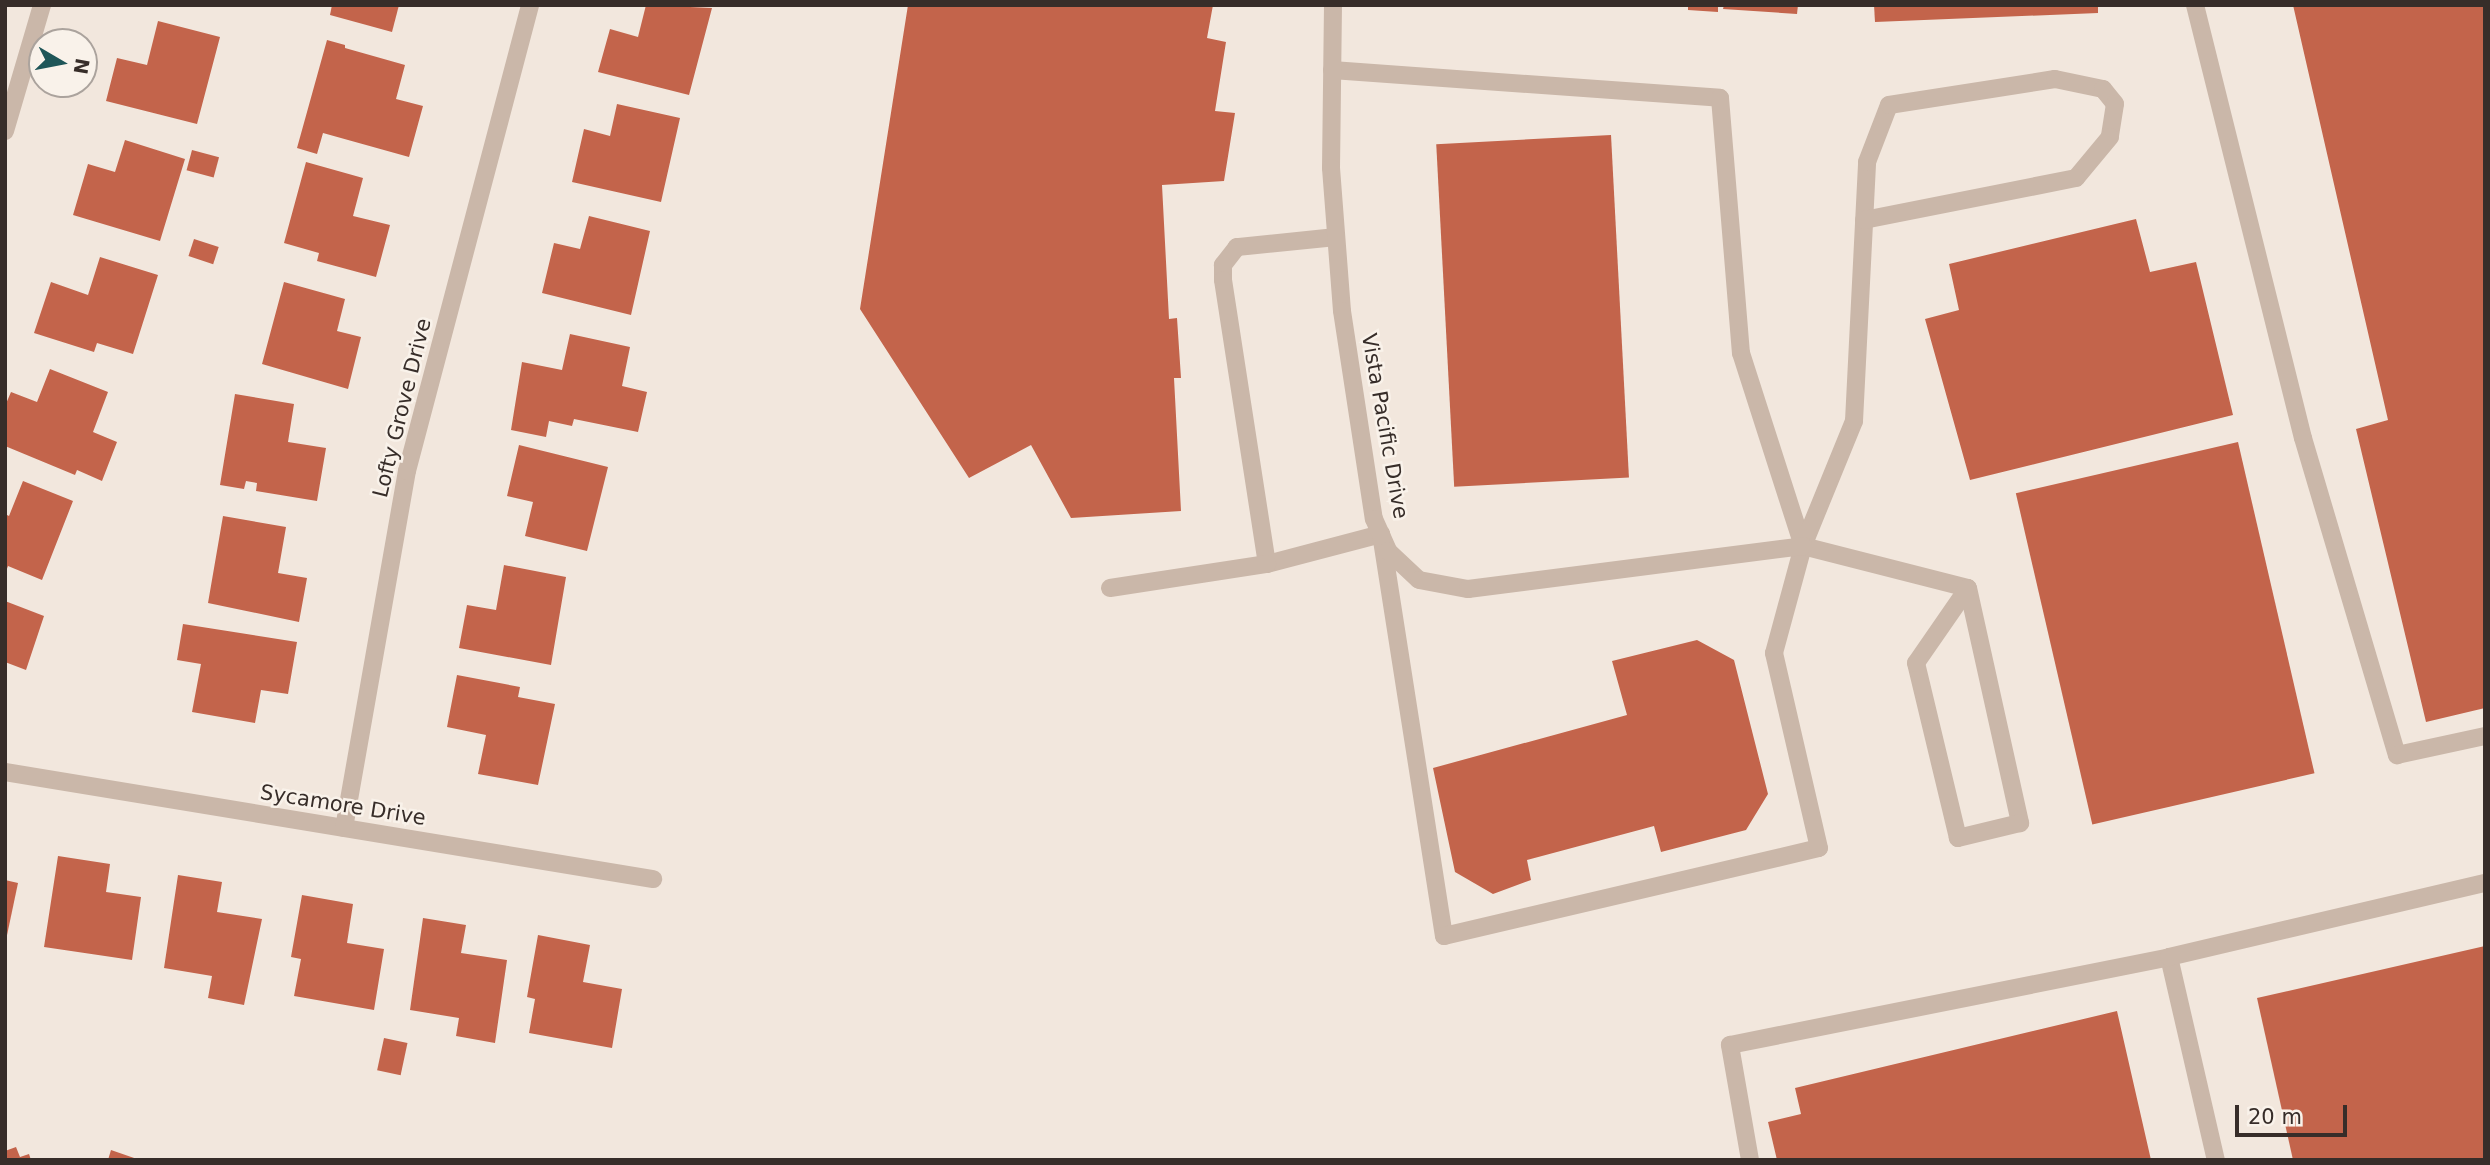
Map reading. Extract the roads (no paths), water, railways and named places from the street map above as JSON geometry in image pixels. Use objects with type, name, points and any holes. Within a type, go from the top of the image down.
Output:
[{"type":"street","points":[[5,131],[41,5]]},
{"type":"street","name":"Lofty Grove Drive","points":[[344,828],[407,471],[530,5]]},
{"type":"street","name":"Vista Pacific Drive","points":[[1334,5],[1331,168],[1342,311],[1374,520],[1388,551],[1419,580],[1468,589],[1802,546]]},
{"type":"street","points":[[2195,5],[2303,438],[2397,755],[2485,736]]},
{"type":"street","points":[[1332,70],[1720,98],[1741,353],[1802,546]]},
{"type":"street","points":[[1110,588],[1267,564],[1381,534],[1444,936],[1819,848],[1774,653],[1802,546],[1854,421],[1864,220],[1867,162],[1889,105],[2055,79],[2104,89],[2115,104],[2110,137],[2076,178],[1864,220]]},
{"type":"street","points":[[1267,564],[1223,280],[1223,264],[1237,247],[1336,237]]},
{"type":"street","points":[[1802,546],[1968,588]]},
{"type":"street","points":[[1968,588],[2020,823],[1958,838],[1916,663],[1968,588]]},
{"type":"street","name":"Sycamore Drive","points":[[5,772],[653,879]]},
{"type":"street","points":[[1750,1160],[1730,1045],[2169,957],[2485,883]]},
{"type":"street","points":[[2169,957],[2216,1160]]}]
